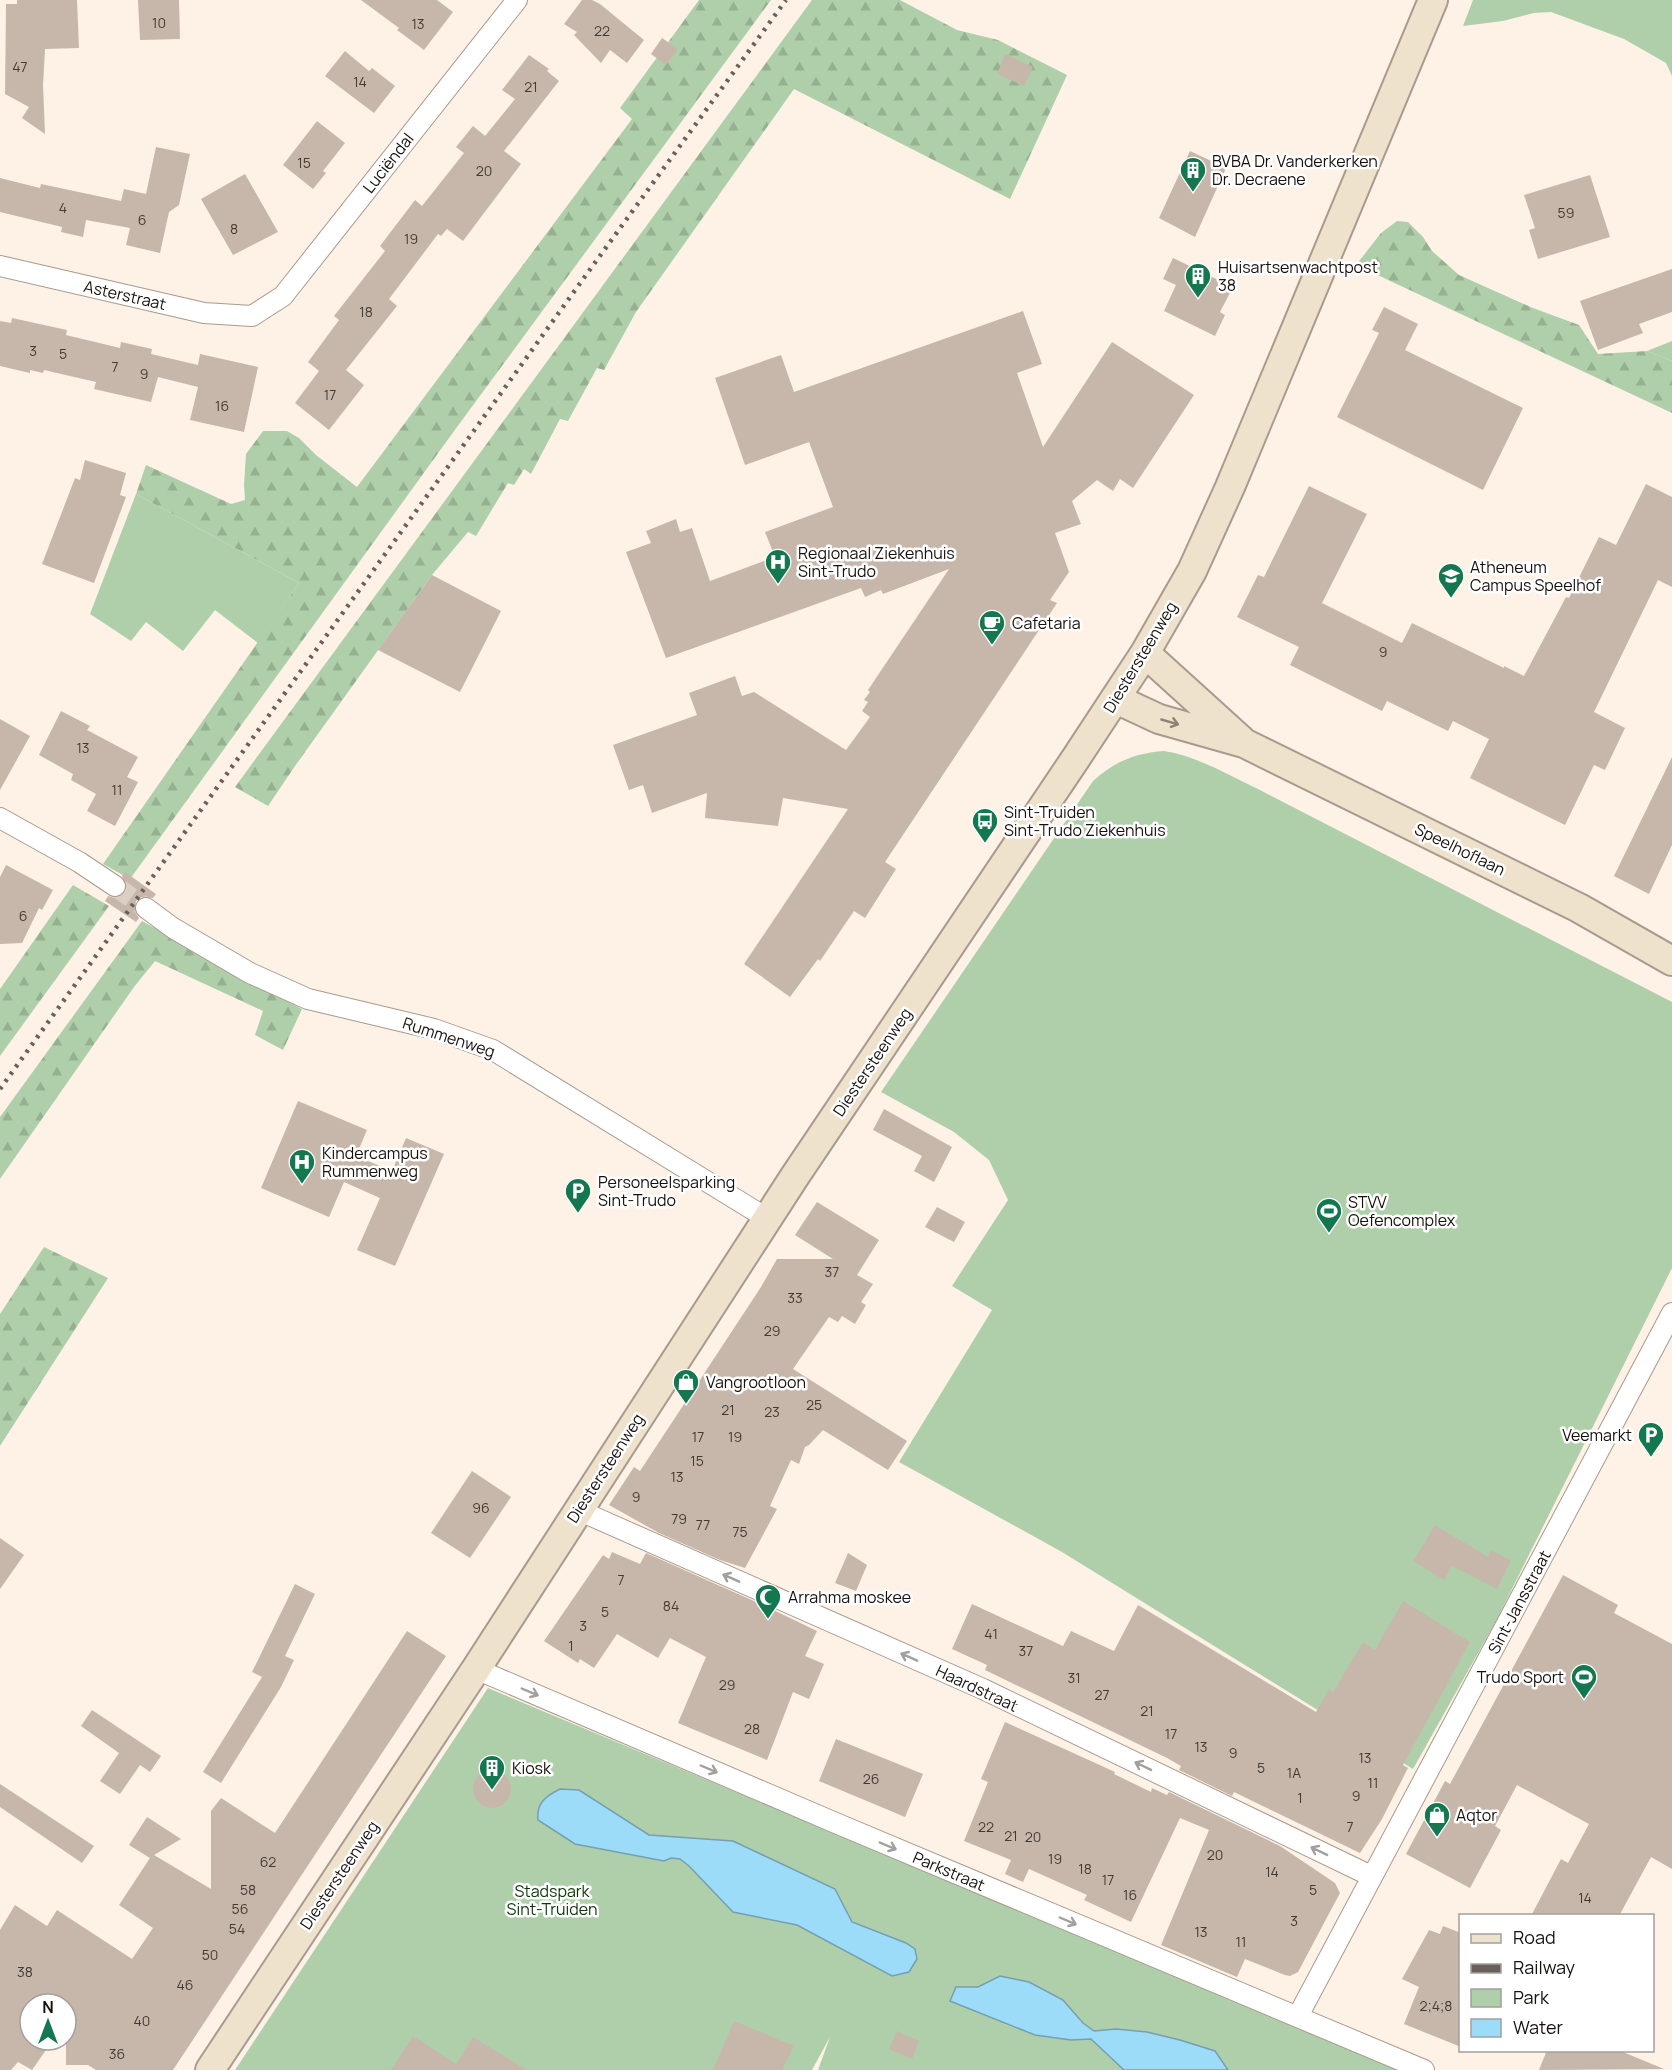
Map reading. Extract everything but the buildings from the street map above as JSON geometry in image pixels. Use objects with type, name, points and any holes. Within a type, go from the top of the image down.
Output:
[{"type":"main road","name":"Diestersteenweg","points":[[210,2070],[476,1669],[795,1176],[1145,653],[1192,571],[1226,497],[1432,0]]},
{"type":"main road","name":"Speelhoflaan","points":[[1145,653],[1244,743]]},
{"type":"main road","name":"Speelhoflaan","points":[[1116,699],[1159,719],[1244,743],[1579,908],[1672,961]]},
{"type":"street","name":"Luciëndal","points":[[252,315],[283,296],[517,0]]},
{"type":"street","name":"Asterstraat","points":[[0,266],[204,313],[252,315]]},
{"type":"street","points":[[0,818],[79,862],[115,886]]},
{"type":"street","name":"Rummenweg","points":[[146,908],[173,928],[250,973],[308,999],[434,1029],[493,1050],[768,1219]]},
{"type":"street","name":"Sint-Jansstraat","points":[[1298,2016],[1672,1314]]},
{"type":"street","name":"Haardstraat","points":[[578,1510],[983,1689],[1371,1876]]},
{"type":"street","name":"Parkstraat","points":[[476,1669],[820,1817],[1424,2070]]},
{"type":"green space","points":[[699,0],[771,0],[457,427],[130,879],[103,864],[299,583],[136,494],[146,465],[231,504],[245,500],[246,454],[263,431],[287,431],[299,438],[316,455],[357,487],[632,119],[620,108]]},
{"type":"green space","points":[[812,0],[900,0],[957,30],[998,40],[1067,75],[1010,199],[794,89],[636,312],[604,370],[597,368],[568,421],[560,419],[531,474],[524,469],[514,485],[508,483],[476,536],[468,532],[432,575],[268,806],[235,787]]},
{"type":"green space","points":[[1473,0],[1672,0],[1672,76],[1666,63],[1624,39],[1551,12],[1463,26]]},
{"type":"green space","points":[[1397,221],[1408,222],[1423,237],[1432,251],[1459,275],[1533,308],[1579,325],[1598,354],[1647,351],[1672,361],[1672,413],[1356,265],[1381,233]]},
{"type":"green space","points":[[1672,341],[1672,361],[1647,351]]},
{"type":"green space","points":[[136,494],[299,583],[258,643],[215,610],[183,651],[146,622],[131,641],[90,614]]},
{"type":"green space","name":"STVV Oefencomplex","points":[[1164,751],[1176,753],[1224,772],[1672,1002],[1672,1268],[1496,1621],[1413,1769],[1062,1552],[899,1462],[992,1310],[952,1286],[1008,1200],[989,1160],[954,1132],[881,1092],[1093,781],[1126,760]]},
{"type":"green space","points":[[73,885],[109,906],[0,1056],[0,989]]},
{"type":"green space","points":[[142,921],[302,1009],[283,1050],[255,1035],[263,1011],[155,961],[134,987],[0,1179],[0,1117]]},
{"type":"green space","points":[[44,1247],[108,1278],[0,1446],[0,1314]]},
{"type":"green space","name":"Stadspark Sint-Truiden","points":[[488,1688],[1398,2070],[818,2070],[830,2037],[812,2070],[235,2070]]},
{"type":"water","points":[[560,1789],[579,1790],[649,1835],[733,1841],[835,1889],[852,1922],[906,1943],[915,1949],[917,1959],[909,1972],[892,1976],[797,1925],[733,1912],[680,1859],[671,1858],[664,1861],[575,1844],[538,1820],[540,1805],[550,1794]]},
{"type":"water","points":[[1000,1976],[1029,1982],[1063,2000],[1083,2023],[1094,2031],[1116,2029],[1147,2032],[1180,2040],[1215,2051],[1228,2070],[1124,2070],[1091,2039],[1071,2040],[1035,2035],[950,2001],[956,1987],[978,1987]]},
{"type":"tunnel","points":[[115,886],[146,908]]},
{"type":"railway","points":[[0,1089],[786,0]]},
{"type":"place","name":"BVBA Dr. Vanderkerken Dr. Decraene","points":[[1193,193]]},
{"type":"place","name":"Huisartsenwachtpost 38","points":[[1198,299]]},
{"type":"place","name":"Regionaal Ziekenhuis Sint-Trudo","points":[[778,585]]},
{"type":"place","name":"Atheneum Campus Speelhof","points":[[1451,599]]},
{"type":"place","name":"Cafetaria","points":[[992,646]]},
{"type":"place","name":"Sint-Truiden Sint-Trudo Ziekenhuis","points":[[985,844]]},
{"type":"place","name":"Kindercampus Rummenweg","points":[[302,1185]]},
{"type":"place","name":"Personeelsparking Sint-Trudo","points":[[578,1214]]},
{"type":"place","name":"STVV Oefencomplex","points":[[1329,1234]]},
{"type":"place","name":"Vangrootloon","points":[[686,1405]]},
{"type":"place","name":"Veemarkt","points":[[1651,1458]]},
{"type":"place","name":"Arrahma moskee","points":[[768,1620]]},
{"type":"place","name":"Trudo Sport","points":[[1584,1700]]},
{"type":"place","name":"Kiosk","points":[[492,1791]]},
{"type":"place","name":"Aqtor","points":[[1437,1838]]}]
